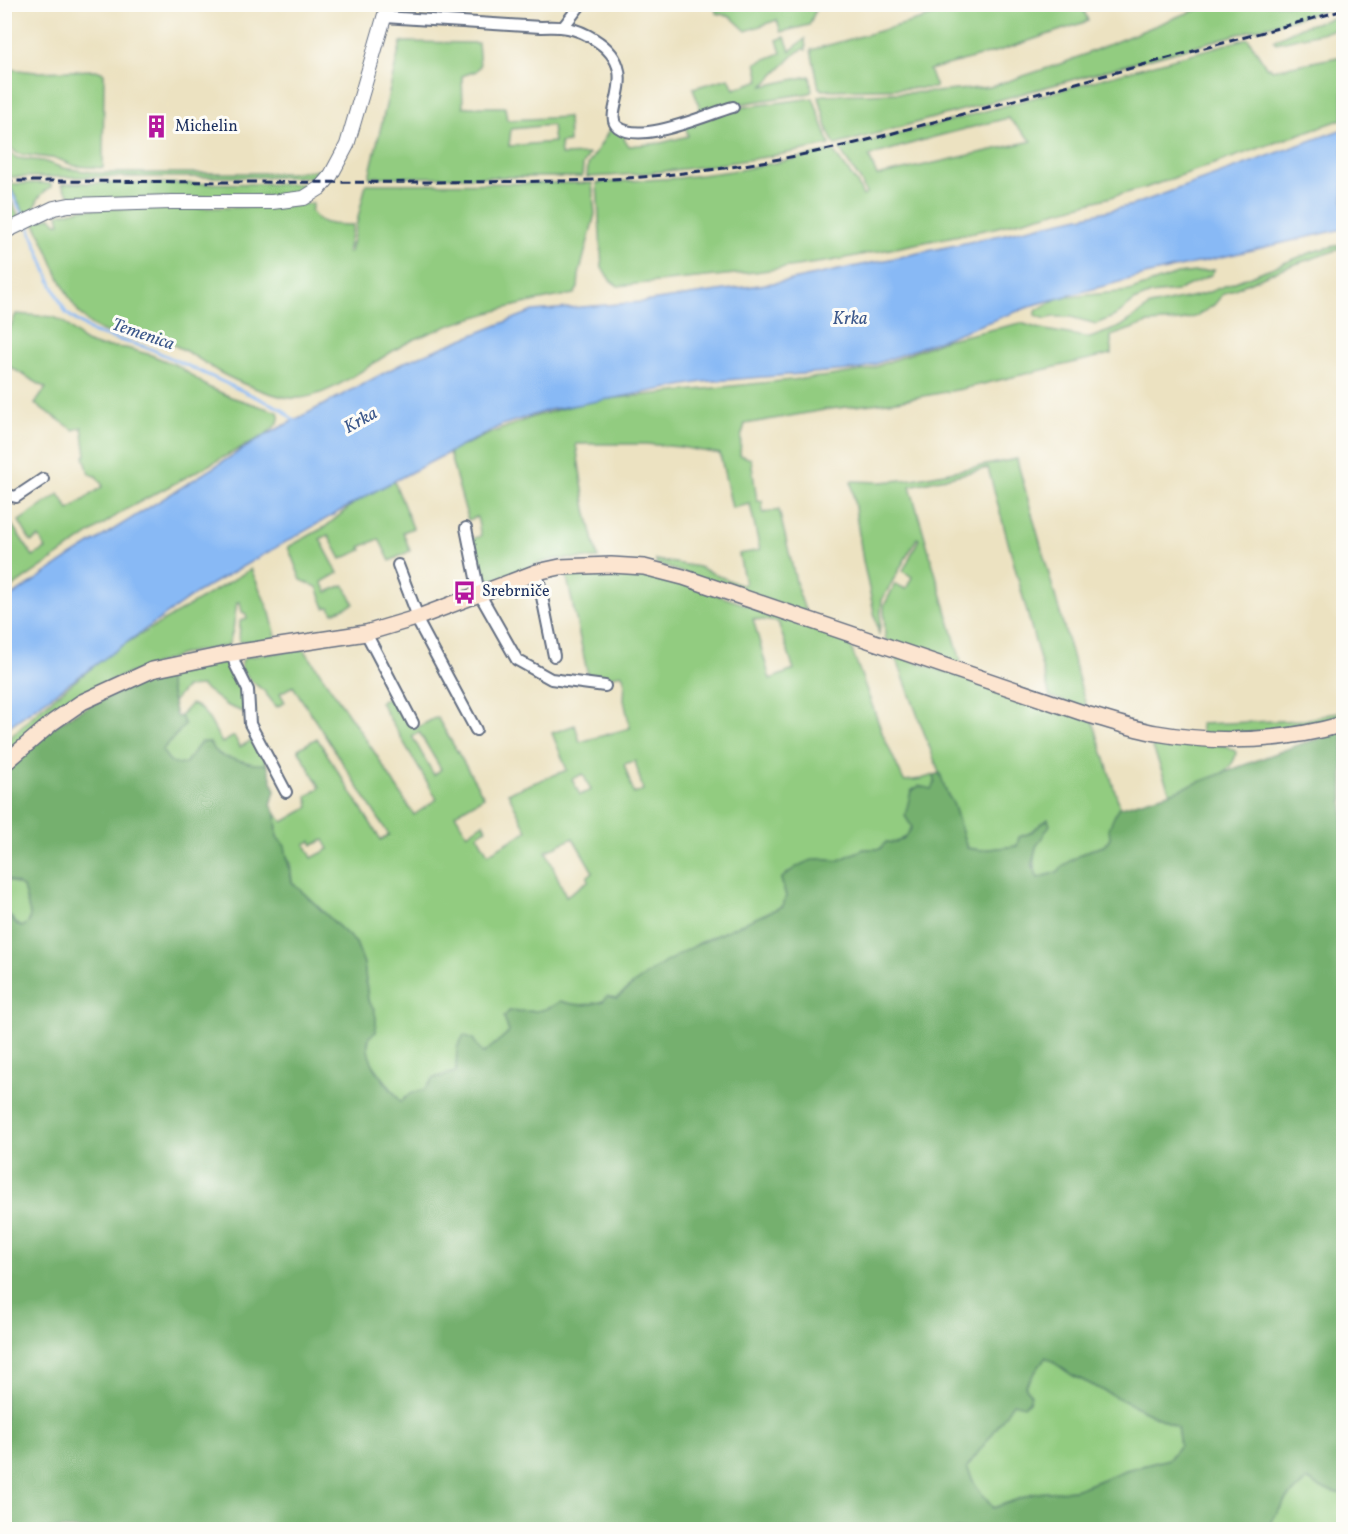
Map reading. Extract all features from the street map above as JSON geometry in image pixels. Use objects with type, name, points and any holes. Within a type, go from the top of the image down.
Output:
[{"type":"main road","points":[[4,764],[53,722],[82,702],[152,670],[233,653],[366,633],[417,618],[537,572],[560,567],[611,565],[644,567],[683,577],[1078,712],[1155,733],[1238,741],[1323,730],[1344,724]]},
{"type":"street","points":[[564,26],[581,4]]},
{"type":"street","points":[[4,232],[54,208],[69,205],[272,202],[304,198],[320,188],[331,175],[347,145],[386,11],[541,27],[564,26],[591,36],[613,53],[621,77],[612,116],[613,122],[618,127],[637,131],[677,127],[733,107]]},
{"type":"street","points":[[4,494],[16,497],[43,479]]},
{"type":"street","points":[[466,528],[479,593],[517,660],[551,679],[605,686]]},
{"type":"street","points":[[398,565],[417,618],[476,730]]},
{"type":"street","points":[[537,572],[554,656]]},
{"type":"street","points":[[366,633],[413,723]]},
{"type":"street","points":[[233,653],[235,664],[248,690],[250,724],[286,792]]},
{"type":"green space","points":[[1223,4],[1344,5],[835,145],[828,131],[819,97],[823,95],[935,92],[990,87],[1066,62],[1179,16]]},
{"type":"green space","points":[[5,5],[12,5],[9,69],[36,72],[96,70],[104,73],[103,168],[75,166],[58,159],[18,154],[5,143]]},
{"type":"green space","points":[[715,5],[732,5],[733,7],[741,5],[818,5],[809,25],[781,32],[777,20],[746,31],[731,17],[716,13]]},
{"type":"green space","points":[[972,5],[1082,5],[1088,21],[1002,50],[929,70],[936,87],[933,88],[823,90],[819,88],[811,50]]},
{"type":"green space","points":[[1343,15],[1343,28],[1276,43],[1274,40],[1301,27]]},
{"type":"green space","points":[[785,37],[790,51],[805,39],[806,50],[797,52],[763,86],[810,76],[812,91],[810,93],[727,106],[702,115],[693,88],[729,78],[734,89],[760,80],[756,63],[781,53],[777,40]]},
{"type":"green space","points":[[1248,38],[1267,68],[1270,67],[1272,70],[1343,56],[1343,119],[1145,188],[994,228],[831,261],[755,272],[618,286],[610,280],[602,268],[597,183],[678,178],[739,170],[833,151],[857,183],[863,196],[866,194],[861,181],[839,149],[935,125]],"holes":[[[1008,118],[1032,141],[877,176],[869,156]]]},
{"type":"green space","points":[[401,42],[478,43],[480,66],[476,71],[462,76],[463,107],[505,107],[507,120],[568,117],[569,142],[560,143],[561,155],[589,154],[583,165],[582,177],[369,177]],"holes":[[[552,125],[554,142],[509,146],[511,129]]]},
{"type":"green space","points":[[813,98],[830,145],[709,166],[587,177],[588,165],[612,126],[626,133],[624,139],[629,146],[661,143],[688,136],[685,126],[737,108]]},
{"type":"green space","points":[[4,150],[17,158],[98,173],[288,173],[322,170],[323,173],[319,177],[6,177]]},
{"type":"green space","points":[[592,183],[595,214],[579,275],[578,288],[574,294],[492,312],[431,332],[400,347],[337,385],[306,397],[283,397],[254,388],[219,372],[168,342],[136,334],[110,333],[95,328],[73,304],[34,222],[51,217],[56,223],[60,223],[58,214],[82,209],[278,207],[313,203],[311,211],[319,220],[329,224],[353,225],[347,252],[350,252],[366,184]]},
{"type":"green space","points":[[9,184],[51,184],[51,187],[40,197],[35,211],[26,216]]},
{"type":"green space","points":[[62,184],[313,184],[286,196],[81,199],[69,194]]},
{"type":"green space","points":[[4,190],[21,220],[4,228]]},
{"type":"green space","points":[[1343,244],[1343,248],[1278,270],[1223,294],[1214,305],[1197,316],[1181,321],[1148,323],[1111,336],[1111,354],[962,389],[745,424],[740,455],[751,459],[757,501],[762,501],[763,513],[779,510],[798,590],[806,613],[656,564],[656,560],[699,567],[740,585],[745,584],[739,554],[760,550],[750,504],[732,508],[720,454],[680,447],[645,444],[576,444],[586,509],[598,558],[557,559],[481,584],[472,539],[481,536],[477,517],[468,520],[449,452],[489,434],[533,417],[589,401],[868,370],[945,340],[1021,323],[1040,329],[1090,338],[1120,327],[1150,306],[1204,294],[1315,251]]},
{"type":"green space","points":[[1214,270],[1211,275],[1177,291],[1151,294],[1136,300],[1115,316],[1096,324],[1071,317],[1046,319],[1035,315],[1037,310],[1058,298],[1129,291],[1177,274]]},
{"type":"green space","points":[[16,314],[54,317],[64,322],[85,342],[97,346],[126,348],[178,366],[208,387],[278,412],[278,422],[265,435],[123,511],[5,592],[5,528],[12,525],[33,556],[46,549],[39,537],[31,542],[19,521],[59,494],[69,510],[103,486],[96,476],[89,474],[84,456],[86,455],[82,427],[74,430],[35,404],[46,388],[5,364],[5,333],[9,330]]},
{"type":"green space","points":[[1017,459],[1087,709],[1050,697],[988,468],[910,486],[963,668],[886,640],[884,606],[895,584],[906,589],[912,577],[903,571],[919,539],[917,538],[882,600],[879,635],[863,561],[851,481],[881,482],[913,479]]},
{"type":"green space","points":[[394,481],[413,528],[403,532],[410,551],[390,561],[379,539],[360,547],[362,550],[341,559],[328,535],[320,539],[338,573],[322,582],[327,592],[344,585],[354,604],[333,613],[330,607],[325,608],[317,587],[301,580],[288,547],[325,527],[357,501]]},
{"type":"green space","points":[[251,569],[270,613],[277,640],[239,642],[240,621],[247,619],[246,614],[242,612],[240,602],[237,602],[228,646],[186,653],[114,679],[67,703],[53,713],[41,728],[5,758],[5,742],[41,708],[116,649]]},
{"type":"green space","points":[[633,572],[675,581],[848,639],[883,735],[904,781],[934,775],[935,782],[907,836],[896,843],[886,842],[880,849],[864,849],[837,861],[821,858],[807,862],[781,879],[786,896],[783,906],[701,942],[628,988],[617,998],[586,1006],[560,1001],[541,1011],[504,1017],[509,1032],[482,1055],[473,1039],[457,1048],[456,1072],[434,1078],[425,1089],[410,1094],[401,1102],[372,1063],[367,1051],[374,1009],[368,1001],[364,964],[356,943],[292,882],[290,862],[277,837],[276,814],[283,822],[309,807],[307,797],[320,787],[298,749],[317,738],[381,840],[389,835],[293,686],[280,693],[285,702],[277,707],[264,691],[246,676],[241,667],[242,662],[246,657],[304,649],[414,815],[437,799],[380,702],[393,695],[414,729],[437,717],[484,797],[455,814],[467,834],[483,823],[486,829],[477,835],[488,854],[527,831],[508,793],[567,770],[552,733],[575,725],[580,742],[630,728],[624,700],[625,681],[622,674],[589,681],[566,573]],"holes":[[[753,619],[778,622],[794,670],[770,679]],[[419,732],[441,769],[434,775],[412,736]],[[635,761],[643,790],[634,794],[624,764]],[[583,774],[591,790],[580,795],[572,779]],[[573,838],[593,872],[588,876],[588,881],[566,896],[546,851]],[[324,840],[329,849],[312,858],[305,844],[311,841],[313,845]]]},
{"type":"green space","points":[[895,655],[1093,721],[1120,807],[1110,838],[1104,846],[1071,860],[1057,872],[1038,878],[1034,857],[1042,823],[1030,833],[1019,837],[1017,846],[980,850],[967,848],[953,803],[947,794]]},
{"type":"green space","points":[[229,661],[246,693],[246,706],[243,712],[226,705],[201,686],[186,687],[173,702],[166,672]]},
{"type":"green space","points":[[166,672],[176,716],[182,718],[185,725],[162,750],[171,762],[185,764],[201,742],[209,742],[223,756],[252,764],[267,764],[275,791],[271,805],[276,814],[277,837],[285,846],[292,882],[356,943],[364,964],[368,1001],[376,1017],[376,1032],[369,1037],[369,1055],[378,1072],[401,1102],[410,1094],[425,1089],[434,1078],[456,1072],[457,1048],[464,1035],[473,1039],[483,1054],[509,1032],[504,1017],[509,1011],[542,1010],[560,1001],[587,1005],[603,1001],[607,996],[617,998],[636,982],[675,956],[783,906],[786,896],[781,879],[800,865],[822,858],[837,861],[864,849],[880,849],[886,842],[902,840],[912,827],[905,816],[911,791],[919,786],[931,789],[935,782],[934,775],[940,773],[947,794],[953,803],[967,848],[980,850],[1017,846],[1019,837],[1030,833],[1048,819],[1050,825],[1036,847],[1032,865],[1038,878],[1057,872],[1071,860],[1104,846],[1110,838],[1109,828],[1118,808],[1172,792],[1298,745],[1343,731],[1343,1494],[1322,1489],[1307,1480],[1287,1499],[1265,1530],[5,1529],[4,910],[15,923],[22,927],[29,922],[30,914],[23,887],[5,878],[5,773],[47,733],[66,719],[93,704]],"holes":[[[1046,1357],[1072,1375],[1177,1427],[1180,1445],[1169,1459],[1126,1470],[1075,1490],[1036,1493],[993,1508],[975,1485],[967,1467],[1013,1403],[1024,1406],[1029,1402],[1031,1395],[1025,1386]]]},
{"type":"green space","points":[[191,704],[197,706],[206,715],[222,743],[234,736],[240,747],[254,739],[267,764],[254,766],[229,760],[201,742],[185,764],[171,762],[162,750],[179,732],[182,718],[179,717]]},
{"type":"green space","points":[[1343,711],[1343,719],[1281,731],[1202,733],[1200,724],[1305,720]]},
{"type":"green space","points":[[1149,737],[1227,746],[1236,752],[1228,769],[1220,775],[1170,793]]},
{"type":"green space","points":[[4,878],[23,887],[30,914],[29,922],[23,928],[5,910]]},
{"type":"green space","points":[[1046,1357],[1072,1375],[1177,1427],[1180,1445],[1169,1459],[1126,1470],[1075,1490],[1036,1493],[993,1508],[975,1485],[967,1467]]},
{"type":"green space","points":[[1307,1480],[1322,1489],[1343,1494],[1343,1529],[1265,1530],[1287,1499]]},
{"type":"water","name":"Krka","points":[[1343,129],[1343,229],[1149,274],[1037,304],[862,369],[702,382],[549,410],[502,425],[375,491],[198,592],[5,729],[5,601],[71,556],[264,436],[405,362],[533,311],[643,302],[787,281],[1133,205]]},
{"type":"waterway","name":"Temenica","points":[[4,180],[25,218]]},
{"type":"waterway","name":"Temenica","points":[[28,224],[52,285],[66,313],[94,333],[149,348],[282,409],[295,422]]},
{"type":"railway","points":[[4,181],[551,181],[601,180],[716,169],[776,160],[864,141],[1344,10]]},
{"type":"place","name":"Michelin","points":[[157,127]]},
{"type":"place","name":"Srebrniče","points":[[464,592]]}]
